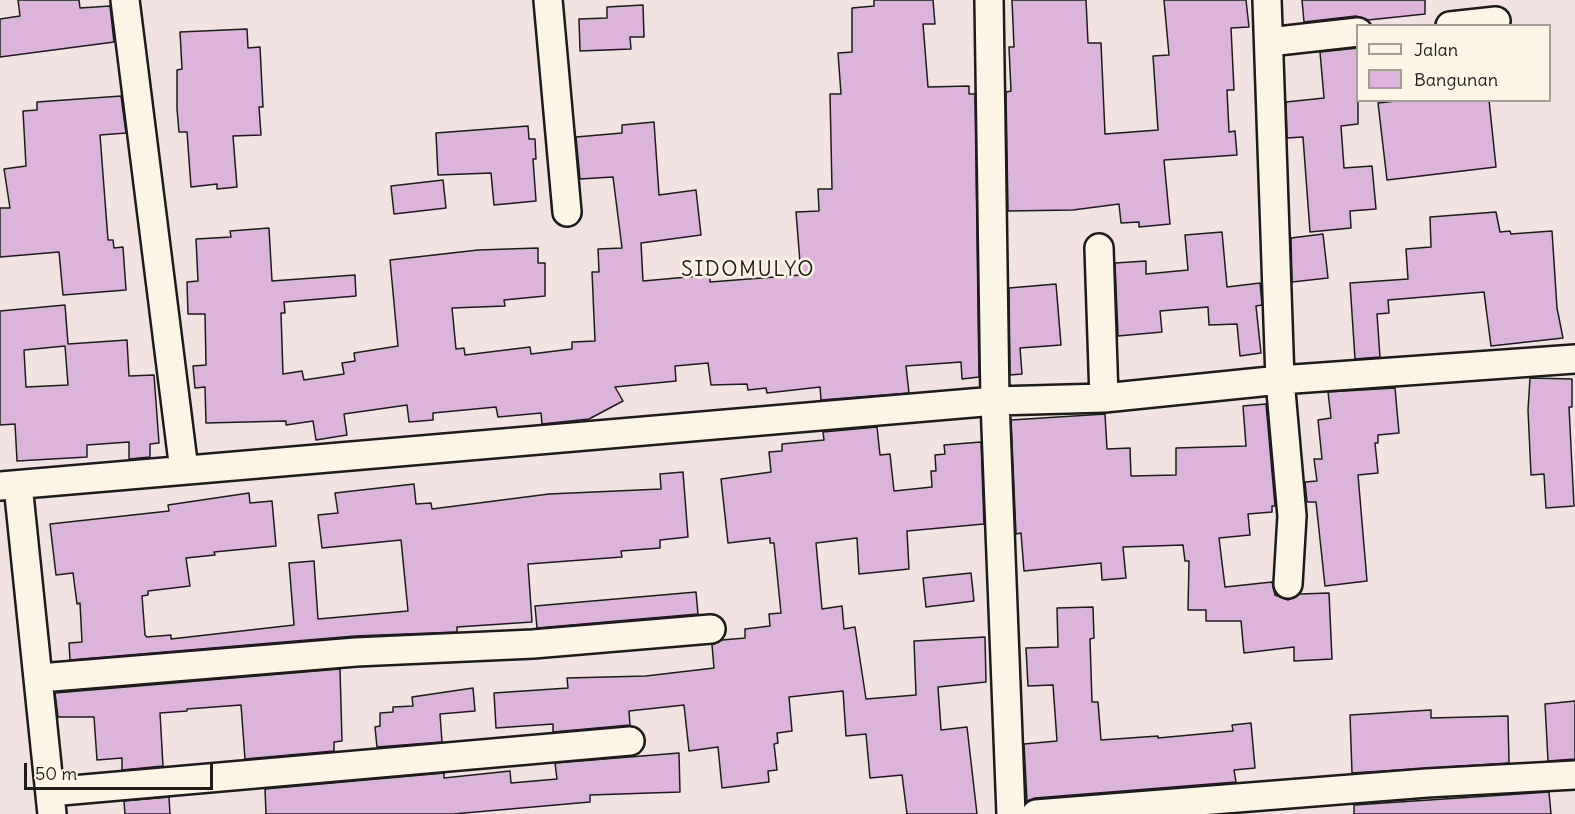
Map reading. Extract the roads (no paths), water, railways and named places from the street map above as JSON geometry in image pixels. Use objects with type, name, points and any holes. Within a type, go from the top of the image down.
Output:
[{"type":"street","points":[[125,0],[184,470]]},
{"type":"street","points":[[548,0],[567,212]]},
{"type":"street","points":[[989,0],[995,401],[1011,814]]},
{"type":"street","points":[[1267,0],[1280,380],[1292,516],[1288,584]]},
{"type":"street","points":[[1468,24],[1496,21]]},
{"type":"street","points":[[1269,42],[1356,32]]},
{"type":"street","points":[[1099,248],[1104,398]]},
{"type":"street","points":[[630,741],[51,803],[40,678],[9,486],[995,401],[1104,398],[1280,380],[1575,358]]},
{"type":"street","points":[[40,678],[356,652],[533,644],[711,629]]},
{"type":"street","points":[[1036,814],[1427,783],[1575,775]]},
{"type":"district","name":"SIDOMULYO","points":[[748,270]]}]
